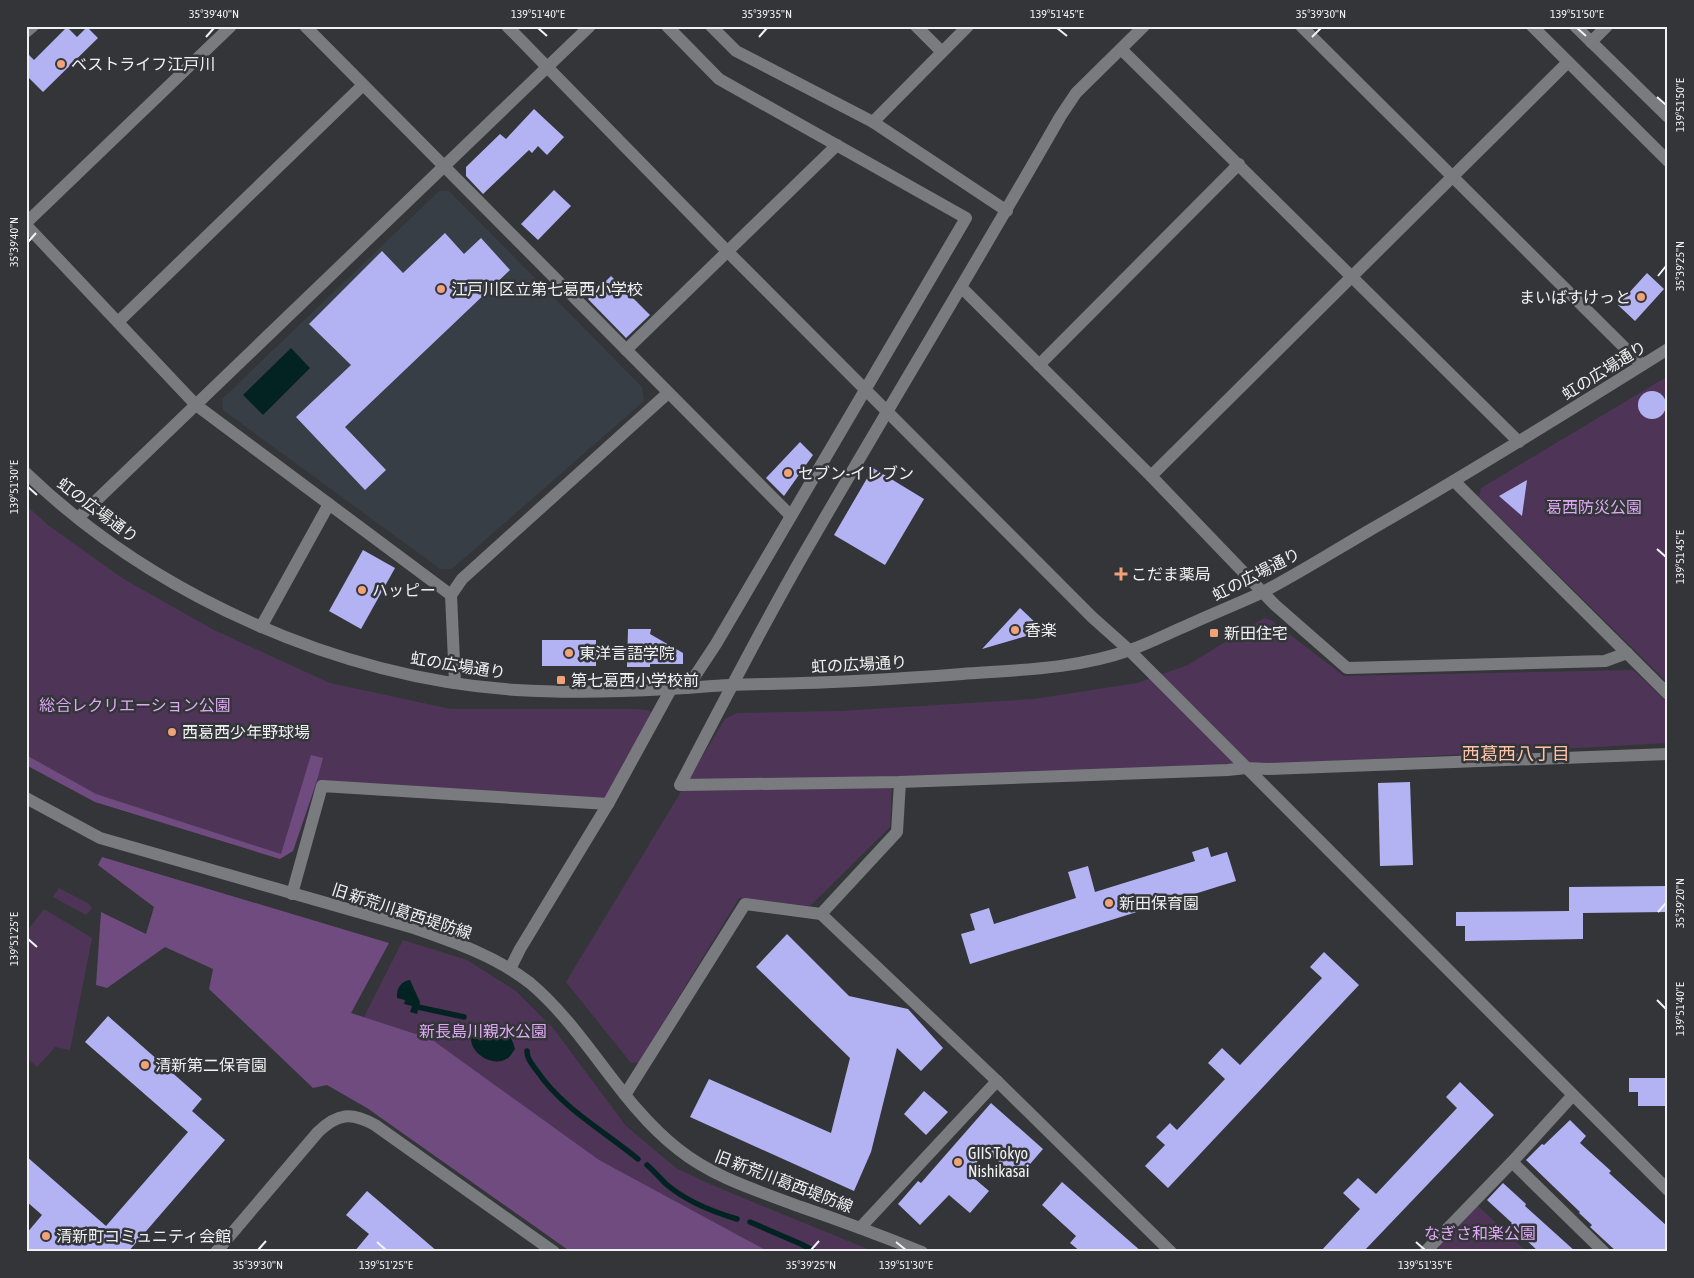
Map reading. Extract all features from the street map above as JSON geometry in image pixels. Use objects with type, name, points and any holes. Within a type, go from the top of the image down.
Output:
[{"type":"street","points":[[26,32],[33,26]]},
{"type":"street","points":[[231,26],[26,224],[196,405],[451,595]]},
{"type":"street","points":[[305,26],[791,516]]},
{"type":"street","points":[[506,26],[727,252],[1092,616],[1129,650],[1668,1190]]},
{"type":"street","points":[[78,518],[590,26]]},
{"type":"street","points":[[667,26],[719,79],[966,218],[716,644],[687,688]]},
{"type":"street","points":[[712,26],[736,51],[872,122],[1007,211]]},
{"type":"street","points":[[916,26],[942,52]]},
{"type":"street","points":[[872,122],[968,26]]},
{"type":"street","points":[[1144,26],[1076,93],[1060,117],[962,288],[811,541],[680,785],[900,782],[1668,754]]},
{"type":"street","points":[[1301,26],[1642,365]]},
{"type":"street","points":[[1532,26],[1668,161]]},
{"type":"street","points":[[1576,26],[1668,117]]},
{"type":"street","points":[[1591,42],[1608,26]]},
{"type":"street","points":[[1121,49],[1519,442]]},
{"type":"street","points":[[1151,476],[1568,62]]},
{"type":"street","points":[[118,322],[363,85]]},
{"type":"street","points":[[626,350],[837,145]]},
{"type":"street","points":[[1039,365],[1239,164]]},
{"type":"street","points":[[962,288],[1151,476],[1275,605],[1347,668],[1605,661],[1627,653]]},
{"type":"street","name":"虹の広場通り","points":[[26,473],[78,518],[121,550],[166,579],[213,604],[261,627],[309,645],[357,661],[406,674],[510,690],[566,692],[835,682],[1033,669],[1097,659],[1129,650],[1263,592],[1519,442],[1668,349]]},
{"type":"street","points":[[455,682],[451,595],[462,580],[668,393]]},
{"type":"street","points":[[1454,481],[1668,694]]},
{"type":"street","points":[[261,627],[329,504]]},
{"type":"street","points":[[510,969],[520,949],[608,804],[671,689]]},
{"type":"street","points":[[821,914],[897,832],[900,782]]},
{"type":"street","points":[[292,894],[322,786],[608,804]]},
{"type":"street","name":"旧 新荒川葛西堤防線","points":[[26,798],[100,838],[414,928],[463,945],[510,969],[529,982],[558,1011],[649,1122],[678,1149],[706,1169],[737,1183],[922,1252]]},
{"type":"street","points":[[625,1095],[745,904],[821,914],[997,1081],[1171,1252]]},
{"type":"street","points":[[860,1228],[997,1081]]},
{"type":"street","points":[[1425,1252],[1512,1162],[1573,1095]]},
{"type":"street","points":[[216,1252],[318,1132],[329,1121],[346,1116],[360,1117],[375,1125],[554,1252]]},
{"type":"street","points":[[1512,1162],[1604,1252]]},
{"type":"shaded area","name":"江戸川区立第七葛西小学校","points":[[439,191],[449,191],[642,387],[644,401],[452,569],[440,569],[223,410],[222,399]]},
{"type":"shaded area","points":[[291,348],[310,368],[263,415],[243,395]]},
{"type":"shaded area","points":[[26,755],[96,794],[281,854],[311,755],[323,758],[293,851],[280,859],[95,802],[26,765]]},
{"type":"shaded area","points":[[102,857],[389,943],[351,1013],[431,1039],[599,1160],[769,1252],[571,1252],[367,1108],[327,1085],[313,1088],[209,989],[213,969],[165,947],[107,988],[96,985],[101,912],[146,934],[154,907],[98,865]]},
{"type":"shaded area","points":[[410,980],[420,1002],[417,1014],[410,1012],[412,1006],[404,1004],[405,1000],[397,998],[400,986]]},
{"type":"shaded area","points":[[487,1023],[501,1028],[511,1039],[515,1049],[508,1058],[490,1061],[475,1051],[472,1036],[476,1029]]},
{"type":"green space","name":"葛西防災公園","points":[[1668,376],[1668,683],[1479,497],[1481,488]]},
{"type":"green space","name":"総合レクリエーション公園","points":[[26,505],[48,525],[122,578],[214,630],[330,683],[451,709],[635,709],[652,712],[608,803],[318,780],[293,851],[280,859],[95,802],[26,765]]},
{"type":"green space","points":[[1264,618],[1271,620],[1344,676],[1633,670],[1668,703],[1668,743],[1266,765],[892,781],[890,827],[810,906],[739,898],[639,1062],[631,1063],[566,982],[725,719],[737,713],[840,711],[1034,699],[1137,683],[1188,665]]},
{"type":"green space","points":[[59,888],[89,904],[92,908],[86,915],[53,897]]},
{"type":"green space","points":[[44,909],[92,938],[70,1050],[55,1047],[37,1067],[26,1057],[26,929],[28,930]]},
{"type":"green space","name":"新長島川親水公園","points":[[403,940],[467,960],[516,991],[553,1028],[626,1126],[676,1168],[714,1186],[875,1252],[729,1252],[364,1017]]},
{"type":"green space","name":"なぎさ和楽公園","points":[[1478,1206],[1527,1252],[1434,1252]]},
{"type":"building","name":"ベストライフ江戸川","points":[[67,27],[77,37],[87,27],[98,38],[43,92],[26,75],[26,52],[34,60]]},
{"type":"building","points":[[534,109],[564,137],[547,155],[538,146],[532,153],[529,150],[483,194],[466,176],[466,167],[500,134],[506,139]]},
{"type":"building","points":[[554,190],[571,206],[538,240],[521,224]]},
{"type":"building","points":[[445,233],[464,254],[481,238],[510,270],[345,427],[386,470],[365,490],[296,417],[351,365],[309,324],[382,251],[403,273]]},
{"type":"building","name":"まいばすけっと","points":[[1647,273],[1664,289],[1635,321],[1618,305]]},
{"type":"building","points":[[611,276],[650,315],[626,338],[588,299]]},
{"type":"building","points":[[1652,391],[1662,395],[1666,405],[1662,415],[1652,419],[1642,415],[1638,405],[1642,395]]},
{"type":"building","points":[[800,442],[813,455],[784,496],[766,478]]},
{"type":"building","points":[[873,468],[924,499],[885,565],[834,535]]},
{"type":"building","points":[[1527,480],[1522,516],[1499,496]]},
{"type":"building","name":"ハッピー","points":[[363,550],[395,568],[361,629],[329,611]]},
{"type":"building","points":[[1020,608],[1038,625],[1030,635],[982,649]]},
{"type":"building","points":[[628,629],[651,629],[650,634],[683,653],[683,664],[650,664],[650,667],[627,667]]},
{"type":"building","name":"東洋言語学院","points":[[542,640],[596,640],[596,666],[542,666]]},
{"type":"building","points":[[1410,782],[1413,865],[1380,866],[1378,783]]},
{"type":"building","points":[[1208,847],[1211,857],[1227,852],[1236,881],[970,964],[961,934],[975,930],[970,914],[989,908],[994,924],[1076,898],[1068,872],[1088,866],[1095,892],[1195,861],[1192,852]]},
{"type":"building","points":[[1668,886],[1668,912],[1583,913],[1583,939],[1465,941],[1465,926],[1456,926],[1456,912],[1569,911],[1569,887]]},
{"type":"building","points":[[787,934],[849,996],[908,1009],[943,1048],[921,1071],[897,1048],[871,1152],[854,1191],[690,1117],[709,1079],[831,1133],[850,1058],[756,967]]},
{"type":"building","points":[[1324,952],[1359,985],[1168,1188],[1145,1166],[1165,1145],[1156,1137],[1170,1123],[1177,1130],[1225,1079],[1208,1063],[1222,1048],[1240,1065],[1322,978],[1310,967]]},
{"type":"building","points":[[108,1016],[202,1099],[192,1111],[225,1140],[128,1252],[26,1252],[26,1234],[42,1215],[26,1201],[26,1156],[106,1226],[188,1132],[85,1042]]},
{"type":"building","points":[[1629,1078],[1668,1078],[1668,1106],[1638,1106],[1638,1092],[1629,1092]]},
{"type":"building","points":[[1460,1082],[1494,1115],[1363,1252],[1320,1252],[1360,1209],[1343,1193],[1358,1178],[1376,1194],[1457,1108],[1446,1097]]},
{"type":"building","points":[[924,1091],[948,1112],[926,1135],[904,1114]]},
{"type":"building","name":"GIIS Tokyo Nishikasai","points":[[991,1103],[1043,1149],[1018,1178],[986,1151],[968,1173],[989,1191],[970,1213],[949,1195],[920,1225],[898,1204],[918,1181],[921,1183]]},
{"type":"building","points":[[1570,1120],[1586,1136],[1580,1143],[1611,1171],[1609,1173],[1668,1227],[1668,1252],[1617,1252],[1590,1227],[1592,1225],[1580,1212],[1526,1160]]},
{"type":"building","points":[[1062,1182],[1142,1252],[1081,1252],[1070,1243],[1076,1236],[1042,1205]]},
{"type":"building","points":[[1503,1183],[1526,1204],[1525,1206],[1576,1252],[1539,1252],[1524,1238],[1512,1223],[1487,1200]]},
{"type":"building","points":[[367,1191],[438,1252],[354,1252],[369,1234],[346,1215]]},
{"type":"waterway","points":[[418,1007],[464,1017]]},
{"type":"waterway","points":[[527,1051],[532,1064],[547,1085],[559,1097],[638,1159]]},
{"type":"waterway","points":[[647,1165],[666,1184],[682,1196],[709,1209],[737,1219]]},
{"type":"waterway","points":[[750,1222],[816,1252]]},
{"type":"place","name":"ベストライフ江戸川","points":[[61,64]]},
{"type":"place","name":"江戸川区立第七葛西小学校","points":[[441,289]]},
{"type":"place","name":"まいばすけっと","points":[[1641,297]]},
{"type":"place","name":"セブン-イレブン","points":[[788,473]]},
{"type":"place","name":"こだま薬局","points":[[1121,574]]},
{"type":"place","name":"ハッピー","points":[[362,590]]},
{"type":"place","name":"香楽","points":[[1015,630]]},
{"type":"place","name":"新田住宅","points":[[1214,633]]},
{"type":"place","name":"東洋言語学院","points":[[569,653]]},
{"type":"place","name":"第七葛西小学校前","points":[[561,680]]},
{"type":"place","name":"西葛西少年野球場","points":[[172,732]]},
{"type":"place","name":"新田保育園","points":[[1109,903]]},
{"type":"place","name":"清新第二保育園","points":[[145,1065]]},
{"type":"place","name":"GIIS Tokyo Nishikasai","points":[[958,1162]]},
{"type":"place","name":"清新町コミュニティ会館","points":[[46,1236]]},
{"type":"district","name":"西葛西八丁目","points":[[1516,754]]}]
